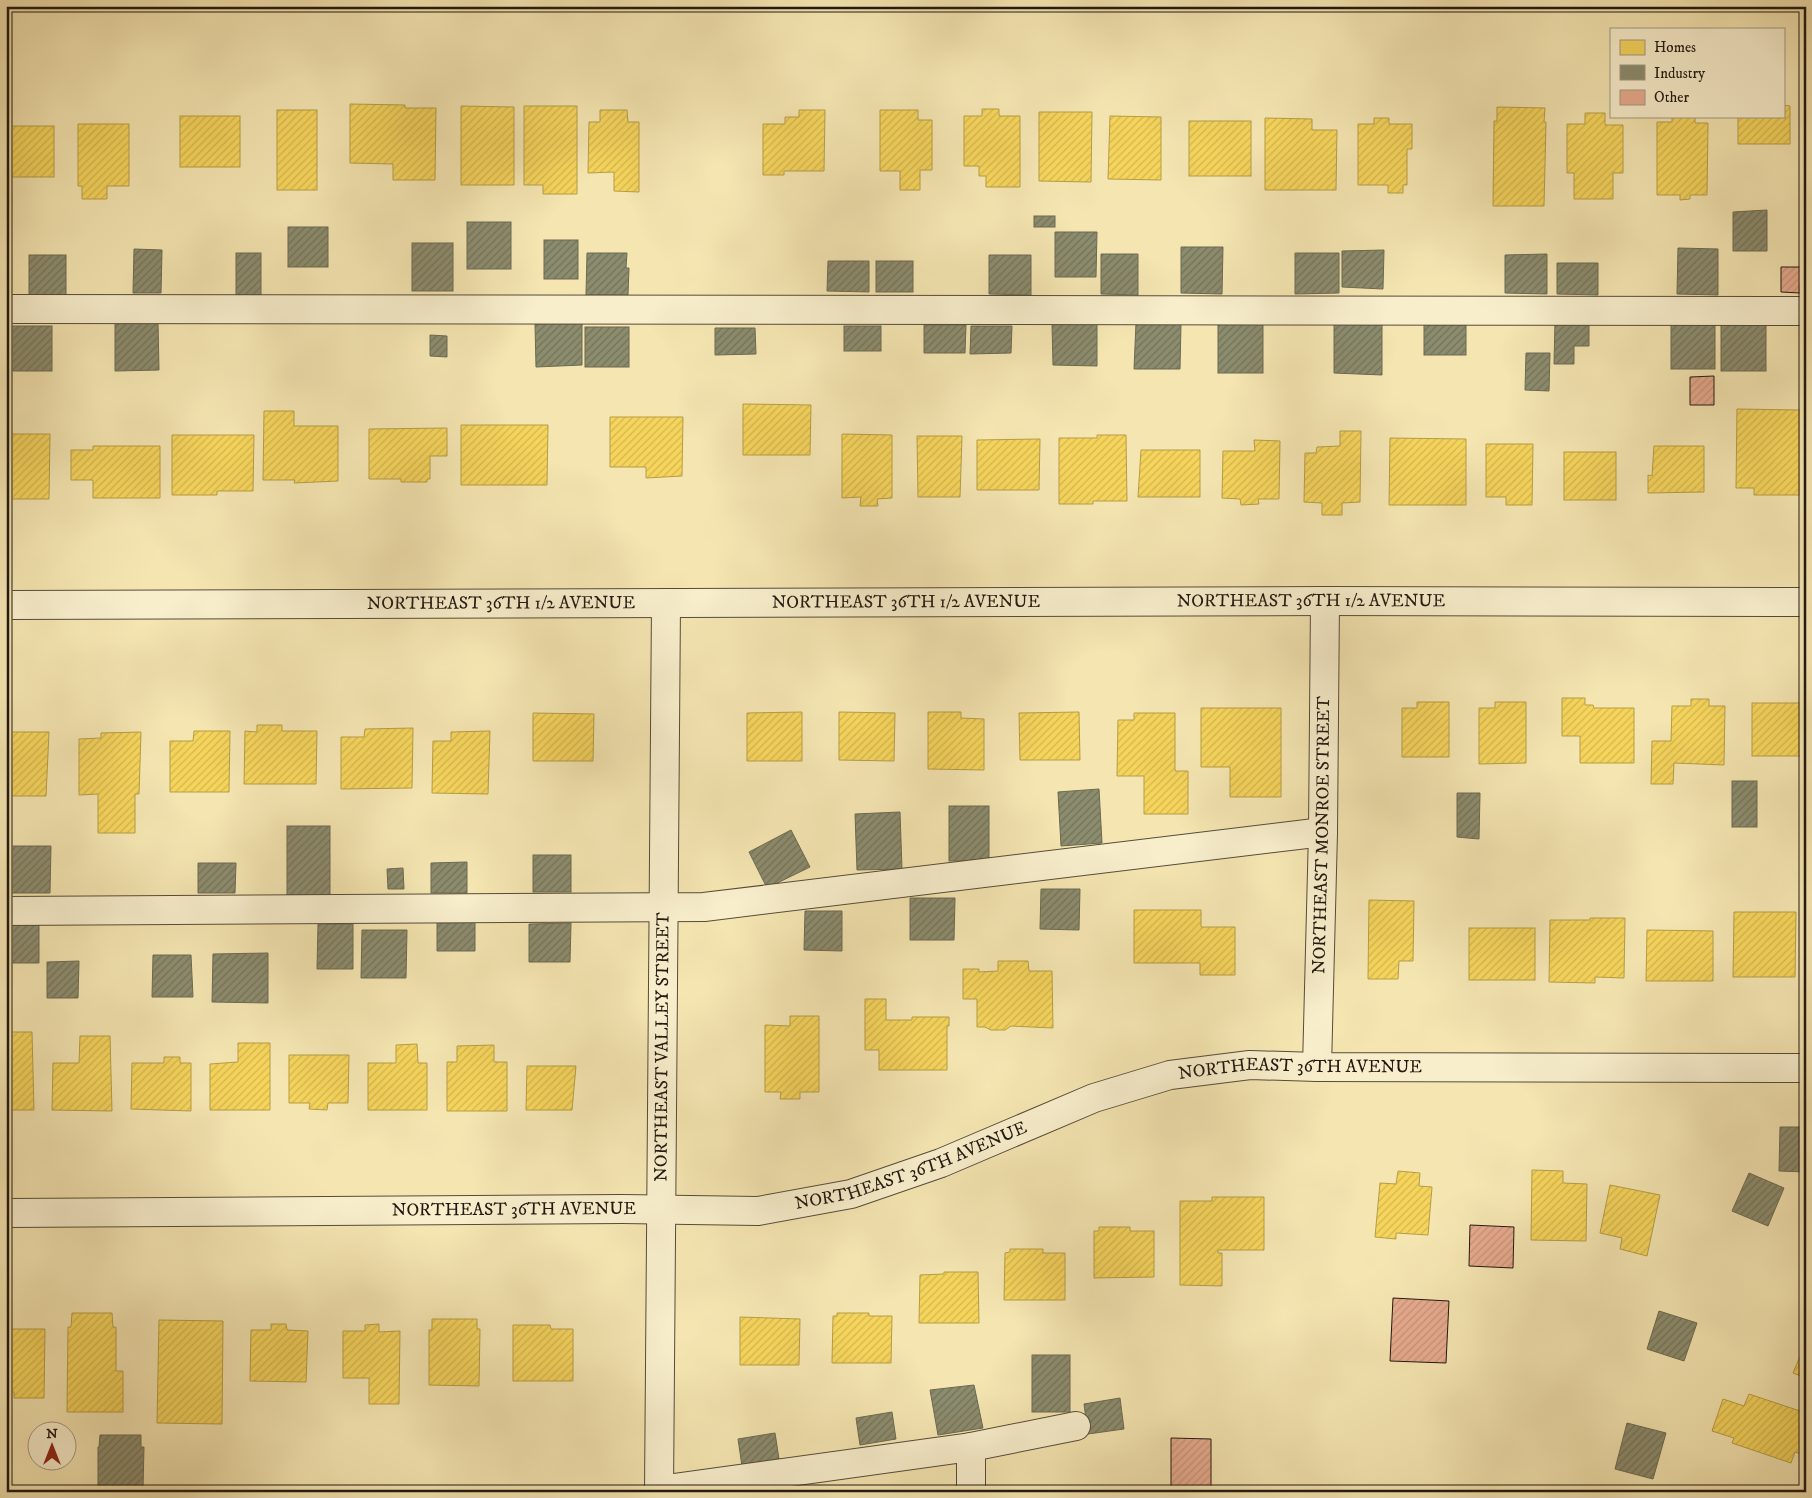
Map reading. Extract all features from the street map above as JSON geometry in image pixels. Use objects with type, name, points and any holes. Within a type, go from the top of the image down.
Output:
[{"type":"street","points":[[6,309],[1806,311]]},
{"type":"street","name":"NORTHEAST 36TH 1/2 AVENUE","points":[[6,605],[1326,601],[1806,602]]},
{"type":"street","name":"NORTHEAST MONROE STREET","points":[[1317,1067],[1326,601]]},
{"type":"street","name":"NORTHEAST VALLEY STREET","points":[[660,1491],[666,603]]},
{"type":"street","points":[[6,911],[664,908],[714,906],[1323,832]]},
{"type":"street","name":"NORTHEAST 36TH AVENUE","points":[[6,1213],[758,1211],[851,1194],[941,1163],[1094,1098],[1170,1075],[1250,1065],[1317,1067],[1806,1068]]},
{"type":"street","points":[[660,1491],[971,1447],[1076,1426]]},
{"type":"street","points":[[970,1492],[971,1447]]},
{"type":"building: Homes","points":[[350,104],[405,105],[405,108],[436,108],[435,180],[393,180],[393,164],[350,163]]},
{"type":"building: Homes","points":[[1784,105],[1790,106],[1790,144],[1738,144],[1738,118],[1784,118]]},
{"type":"building: Homes","points":[[461,106],[514,107],[514,185],[461,185]]},
{"type":"building: Homes","points":[[524,106],[577,106],[577,194],[543,194],[543,185],[524,185]]},
{"type":"building: Homes","points":[[1497,107],[1545,108],[1544,206],[1493,206],[1494,121],[1497,121]]},
{"type":"building: Homes","points":[[982,109],[999,109],[999,116],[1020,116],[1020,187],[986,187],[986,176],[979,176],[979,166],[964,166],[964,116],[982,116]]},
{"type":"building: Homes","points":[[277,110],[317,110],[317,190],[277,190]]},
{"type":"building: Homes","points":[[600,110],[627,110],[628,122],[639,122],[639,192],[614,191],[614,172],[588,173],[589,122],[600,122]]},
{"type":"building: Homes","points":[[799,110],[825,110],[824,171],[784,171],[784,175],[763,175],[763,124],[785,124],[785,117],[799,117]]},
{"type":"building: Homes","points":[[880,110],[918,110],[918,120],[932,120],[932,170],[920,170],[920,190],[900,190],[900,171],[880,171]]},
{"type":"building: Homes","points":[[1039,112],[1092,112],[1091,182],[1039,181]]},
{"type":"building: Homes","points":[[1585,113],[1605,113],[1605,125],[1623,125],[1623,173],[1613,173],[1613,199],[1574,199],[1574,173],[1567,173],[1567,124],[1585,124]]},
{"type":"building: Homes","points":[[180,116],[240,116],[240,167],[180,167]]},
{"type":"building: Homes","points":[[1110,116],[1161,117],[1161,180],[1108,179]]},
{"type":"building: Homes","points":[[1265,118],[1312,119],[1312,130],[1337,130],[1336,190],[1265,190]]},
{"type":"building: Homes","points":[[1374,118],[1389,118],[1389,124],[1412,124],[1412,149],[1407,149],[1407,185],[1403,185],[1403,193],[1388,193],[1388,185],[1358,185],[1358,124],[1374,124]]},
{"type":"building: Homes","points":[[1672,118],[1695,118],[1695,123],[1708,123],[1707,195],[1690,195],[1690,199],[1680,200],[1680,195],[1657,195],[1657,122],[1672,122]]},
{"type":"building: Homes","points":[[1189,121],[1251,121],[1251,176],[1189,176]]},
{"type":"building: Homes","points":[[78,124],[129,124],[129,186],[107,186],[107,199],[82,199],[82,186],[78,186]]},
{"type":"building: Homes","points":[[6,126],[54,126],[54,177],[6,177]]},
{"type":"building: Homes","points":[[743,404],[811,405],[810,455],[743,455]]},
{"type":"building: Homes","points":[[1737,409],[1800,410],[1800,495],[1754,495],[1754,488],[1736,488]]},
{"type":"building: Homes","points":[[264,411],[294,411],[294,426],[338,426],[338,481],[294,483],[295,480],[263,480]]},
{"type":"building: Homes","points":[[610,417],[683,417],[682,476],[646,478],[646,467],[610,467]]},
{"type":"building: Homes","points":[[461,425],[548,425],[547,485],[461,485]]},
{"type":"building: Homes","points":[[447,428],[447,456],[430,456],[430,479],[427,479],[427,482],[401,482],[401,479],[369,479],[369,429]]},
{"type":"building: Homes","points":[[1340,431],[1361,431],[1360,502],[1342,503],[1342,515],[1322,515],[1322,503],[1304,502],[1305,453],[1316,453],[1317,447],[1340,446]]},
{"type":"building: Homes","points":[[6,434],[50,434],[49,499],[6,499]]},
{"type":"building: Homes","points":[[842,434],[892,435],[892,498],[877,499],[878,506],[860,506],[861,497],[842,498]]},
{"type":"building: Homes","points":[[172,435],[254,435],[253,491],[217,491],[217,495],[172,495]]},
{"type":"building: Homes","points":[[1097,435],[1126,435],[1127,501],[1059,504],[1059,438],[1097,438]]},
{"type":"building: Homes","points":[[917,436],[962,436],[960,497],[918,497]]},
{"type":"building: Homes","points":[[1390,438],[1466,439],[1466,505],[1389,505]]},
{"type":"building: Homes","points":[[1040,439],[1039,490],[977,490],[977,440]]},
{"type":"building: Homes","points":[[1254,440],[1280,441],[1279,499],[1258,499],[1259,504],[1241,505],[1240,499],[1222,498],[1223,451],[1255,451]]},
{"type":"building: Homes","points":[[1486,444],[1533,444],[1532,505],[1506,505],[1506,497],[1486,497]]},
{"type":"building: Homes","points":[[93,446],[160,446],[160,498],[93,498],[93,480],[71,480],[71,450],[93,450]]},
{"type":"building: Homes","points":[[1654,446],[1704,446],[1704,492],[1648,493],[1648,475],[1652,476]]},
{"type":"building: Homes","points":[[1141,450],[1200,450],[1200,497],[1138,497]]},
{"type":"building: Homes","points":[[1564,452],[1616,452],[1616,500],[1564,500]]},
{"type":"building: Homes","points":[[1562,698],[1585,698],[1585,705],[1593,705],[1594,708],[1634,708],[1634,763],[1580,763],[1580,736],[1562,736]]},
{"type":"building: Homes","points":[[1691,699],[1709,699],[1709,706],[1725,706],[1724,765],[1674,763],[1673,784],[1651,784],[1652,741],[1671,741],[1672,706],[1691,706]]},
{"type":"building: Homes","points":[[1417,702],[1449,702],[1449,757],[1402,757],[1402,708],[1417,708]]},
{"type":"building: Homes","points":[[1495,702],[1526,702],[1526,763],[1479,764],[1479,708],[1495,708]]},
{"type":"building: Homes","points":[[1752,703],[1806,703],[1806,756],[1752,756]]},
{"type":"building: Homes","points":[[1201,708],[1281,708],[1281,797],[1230,797],[1230,767],[1201,767]]},
{"type":"building: Homes","points":[[802,712],[802,761],[747,761],[747,713]]},
{"type":"building: Homes","points":[[839,712],[895,713],[894,761],[839,760]]},
{"type":"building: Homes","points":[[928,712],[961,712],[961,718],[984,719],[984,770],[928,769]]},
{"type":"building: Homes","points":[[1079,712],[1080,760],[1020,760],[1019,713]]},
{"type":"building: Homes","points":[[533,713],[594,714],[593,761],[533,761]]},
{"type":"building: Homes","points":[[1134,713],[1175,713],[1175,771],[1188,771],[1188,814],[1144,814],[1144,776],[1117,776],[1118,720],[1134,720]]},
{"type":"building: Homes","points":[[257,725],[282,725],[282,731],[317,731],[316,784],[244,784],[245,731],[257,732]]},
{"type":"building: Homes","points":[[413,728],[412,788],[341,789],[341,737],[364,737],[365,729]]},
{"type":"building: Homes","points":[[194,731],[230,731],[229,792],[170,792],[170,741],[193,741]]},
{"type":"building: Homes","points":[[490,731],[488,794],[432,793],[433,741],[451,741],[451,732]]},
{"type":"building: Homes","points":[[8,732],[49,732],[46,796],[6,796],[6,739],[8,739]]},
{"type":"building: Homes","points":[[141,732],[139,794],[135,794],[135,833],[98,833],[98,794],[79,795],[79,739],[101,738],[101,733]]},
{"type":"building: Homes","points":[[1369,900],[1414,901],[1413,961],[1399,961],[1398,979],[1368,979]]},
{"type":"building: Homes","points":[[1134,910],[1201,910],[1201,927],[1235,927],[1235,975],[1200,975],[1200,963],[1134,963]]},
{"type":"building: Homes","points":[[1734,912],[1796,912],[1795,977],[1733,977]]},
{"type":"building: Homes","points":[[1590,918],[1625,918],[1624,978],[1595,977],[1595,983],[1549,982],[1550,920],[1590,920]]},
{"type":"building: Homes","points":[[1469,928],[1535,928],[1535,980],[1469,980]]},
{"type":"building: Homes","points":[[1647,930],[1713,931],[1713,981],[1646,981]]},
{"type":"building: Homes","points":[[998,961],[1028,961],[1029,971],[1052,971],[1053,1028],[1011,1026],[1005,1030],[991,1030],[985,1027],[977,1027],[977,999],[963,999],[963,969],[979,969],[979,972],[998,971]]},
{"type":"building: Homes","points":[[865,999],[886,999],[886,1020],[912,1020],[912,1017],[949,1017],[949,1026],[947,1026],[947,1070],[879,1070],[879,1050],[865,1050]]},
{"type":"building: Homes","points":[[790,1016],[819,1016],[819,1092],[800,1092],[800,1099],[780,1099],[781,1092],[765,1092],[765,1025],[790,1026]]},
{"type":"building: Homes","points":[[6,1032],[32,1032],[34,1110],[6,1110]]},
{"type":"building: Homes","points":[[80,1036],[110,1036],[112,1111],[52,1110],[53,1063],[79,1063]]},
{"type":"building: Homes","points":[[238,1043],[270,1043],[270,1110],[210,1110],[210,1064],[238,1062]]},
{"type":"building: Homes","points":[[417,1044],[418,1063],[427,1063],[427,1110],[368,1110],[368,1063],[396,1063],[396,1045]]},
{"type":"building: Homes","points":[[494,1045],[494,1062],[507,1062],[507,1111],[447,1111],[447,1062],[457,1062],[457,1046]]},
{"type":"building: Homes","points":[[289,1055],[349,1055],[348,1103],[328,1103],[327,1110],[309,1109],[310,1103],[289,1103]]},
{"type":"building: Homes","points":[[164,1057],[180,1057],[180,1063],[191,1063],[191,1111],[131,1109],[132,1063],[164,1063]]},
{"type":"building: Homes","points":[[527,1066],[576,1066],[572,1110],[526,1110]]},
{"type":"building: Homes","points":[[1532,1170],[1563,1171],[1563,1183],[1587,1184],[1586,1241],[1531,1240]]},
{"type":"building: Homes","points":[[1398,1171],[1420,1173],[1419,1186],[1432,1187],[1428,1235],[1396,1233],[1396,1239],[1375,1237],[1380,1183],[1396,1184]]},
{"type":"building: Homes","points":[[1610,1185],[1660,1195],[1647,1256],[1620,1249],[1622,1238],[1600,1233]]},
{"type":"building: Homes","points":[[1212,1197],[1264,1197],[1264,1250],[1218,1250],[1218,1253],[1222,1253],[1222,1286],[1180,1285],[1180,1201],[1212,1201]]},
{"type":"building: Homes","points":[[1099,1227],[1130,1227],[1130,1231],[1154,1231],[1154,1277],[1094,1278],[1094,1231],[1099,1231]]},
{"type":"building: Homes","points":[[1010,1249],[1043,1249],[1043,1253],[1065,1253],[1065,1300],[1004,1300],[1005,1253],[1010,1252]]},
{"type":"building: Homes","points":[[944,1272],[978,1272],[979,1323],[919,1323],[920,1275],[944,1274]]},
{"type":"building: Homes","points":[[72,1313],[112,1313],[113,1327],[116,1327],[116,1371],[123,1371],[123,1412],[67,1412],[68,1327],[71,1327]]},
{"type":"building: Homes","points":[[837,1313],[869,1313],[869,1316],[892,1316],[891,1363],[832,1363],[833,1316],[837,1316]]},
{"type":"building: Homes","points":[[740,1317],[800,1319],[799,1365],[740,1365]]},
{"type":"building: Homes","points":[[432,1319],[477,1319],[477,1329],[480,1329],[479,1386],[429,1385],[429,1330],[432,1330]]},
{"type":"building: Homes","points":[[159,1320],[223,1321],[222,1424],[157,1423]]},
{"type":"building: Homes","points":[[271,1324],[286,1324],[287,1330],[308,1331],[306,1382],[250,1381],[251,1330],[271,1330]]},
{"type":"building: Homes","points":[[379,1324],[379,1332],[400,1331],[399,1404],[369,1404],[369,1378],[343,1378],[343,1331],[365,1331],[365,1325]]},
{"type":"building: Homes","points":[[513,1325],[550,1325],[551,1329],[573,1329],[573,1381],[513,1381]]},
{"type":"building: Homes","points":[[6,1329],[45,1329],[44,1398],[14,1398],[14,1392],[6,1391]]},
{"type":"building: Homes","points":[[1806,1342],[1806,1378],[1793,1373]]},
{"type":"building: Homes","points":[[1749,1394],[1806,1413],[1804,1424],[1806,1424],[1805,1455],[1795,1452],[1791,1463],[1732,1443],[1734,1438],[1712,1431],[1723,1399],[1744,1406]]},
{"type":"building: Industry","points":[[1767,210],[1767,251],[1733,251],[1733,212]]},
{"type":"building: Industry","points":[[1034,216],[1055,216],[1055,227],[1034,227]]},
{"type":"building: Industry","points":[[467,222],[511,222],[511,269],[467,269]]},
{"type":"building: Industry","points":[[288,227],[328,227],[328,267],[288,267]]},
{"type":"building: Industry","points":[[1055,232],[1097,232],[1096,277],[1055,277]]},
{"type":"building: Industry","points":[[544,240],[578,240],[578,279],[544,279]]},
{"type":"building: Industry","points":[[412,243],[453,243],[453,291],[412,291]]},
{"type":"building: Industry","points":[[1181,247],[1223,247],[1222,294],[1181,293]]},
{"type":"building: Industry","points":[[1678,248],[1718,249],[1718,295],[1677,294]]},
{"type":"building: Industry","points":[[134,249],[162,250],[161,293],[133,293]]},
{"type":"building: Industry","points":[[1384,250],[1383,289],[1342,287],[1342,251]]},
{"type":"building: Industry","points":[[236,253],[261,253],[261,295],[236,295]]},
{"type":"building: Industry","points":[[587,253],[627,253],[626,268],[629,268],[628,295],[586,295]]},
{"type":"building: Industry","points":[[1295,253],[1339,253],[1339,293],[1295,294]]},
{"type":"building: Industry","points":[[1101,254],[1138,254],[1138,295],[1101,294]]},
{"type":"building: Industry","points":[[1547,254],[1547,294],[1505,293],[1505,255]]},
{"type":"building: Industry","points":[[29,255],[66,255],[66,295],[29,295]]},
{"type":"building: Industry","points":[[989,255],[1031,255],[1031,295],[989,294]]},
{"type":"building: Industry","points":[[828,261],[869,261],[869,292],[827,291]]},
{"type":"building: Industry","points":[[876,261],[913,261],[913,292],[876,292]]},
{"type":"building: Industry","points":[[1557,263],[1598,263],[1598,295],[1557,294]]},
{"type":"building: Industry","points":[[1671,321],[1715,321],[1715,369],[1671,369]]},
{"type":"building: Industry","points":[[158,322],[159,370],[115,371],[115,323]]},
{"type":"building: Industry","points":[[1334,322],[1382,324],[1382,375],[1334,373]]},
{"type":"building: Industry","points":[[1424,322],[1466,322],[1466,355],[1424,355]]},
{"type":"building: Industry","points":[[1555,322],[1589,322],[1589,346],[1574,346],[1574,364],[1554,364]]},
{"type":"building: Industry","points":[[1721,322],[1766,322],[1766,371],[1721,371]]},
{"type":"building: Industry","points":[[582,323],[582,365],[536,367],[535,324]]},
{"type":"building: Industry","points":[[1136,323],[1181,324],[1180,369],[1134,369]]},
{"type":"building: Industry","points":[[1052,324],[1097,324],[1097,366],[1053,365]]},
{"type":"building: Industry","points":[[1218,324],[1263,324],[1263,373],[1218,373]]},
{"type":"building: Industry","points":[[924,325],[966,325],[965,353],[924,353]]},
{"type":"building: Industry","points":[[10,326],[52,326],[52,371],[10,371]]},
{"type":"building: Industry","points":[[844,326],[881,326],[881,351],[844,351]]},
{"type":"building: Industry","points":[[971,326],[1012,326],[1011,353],[970,354]]},
{"type":"building: Industry","points":[[585,327],[629,327],[629,367],[585,367]]},
{"type":"building: Industry","points":[[715,328],[755,328],[756,354],[715,355]]},
{"type":"building: Industry","points":[[430,335],[447,336],[447,357],[430,356]]},
{"type":"building: Industry","points":[[1526,353],[1550,353],[1549,391],[1525,390]]},
{"type":"building: Industry","points":[[1732,781],[1757,781],[1757,827],[1732,827]]},
{"type":"building: Industry","points":[[1099,789],[1102,843],[1061,846],[1058,792]]},
{"type":"building: Industry","points":[[1457,793],[1480,793],[1479,839],[1457,837]]},
{"type":"building: Industry","points":[[949,806],[989,806],[989,861],[949,861]]},
{"type":"building: Industry","points":[[900,812],[902,869],[857,870],[855,814]]},
{"type":"building: Industry","points":[[287,826],[330,826],[330,895],[287,895]]},
{"type":"building: Industry","points":[[791,830],[810,867],[767,888],[749,852]]},
{"type":"building: Industry","points":[[6,846],[51,846],[50,893],[6,893]]},
{"type":"building: Industry","points":[[533,855],[571,855],[571,892],[533,892]]},
{"type":"building: Industry","points":[[467,862],[467,893],[431,893],[431,863]]},
{"type":"building: Industry","points":[[198,863],[236,863],[235,893],[198,893]]},
{"type":"building: Industry","points":[[403,868],[404,889],[388,889],[387,869]]},
{"type":"building: Industry","points":[[1041,889],[1080,889],[1079,930],[1040,929]]},
{"type":"building: Industry","points":[[910,898],[955,898],[954,940],[910,940]]},
{"type":"building: Industry","points":[[805,911],[842,911],[842,951],[804,950]]},
{"type":"building: Industry","points":[[39,921],[39,963],[6,963],[6,922]]},
{"type":"building: Industry","points":[[475,922],[475,951],[437,951],[437,923]]},
{"type":"building: Industry","points":[[571,923],[570,962],[529,962],[529,924]]},
{"type":"building: Industry","points":[[318,924],[353,924],[353,969],[317,969]]},
{"type":"building: Industry","points":[[362,930],[407,930],[406,978],[361,978]]},
{"type":"building: Industry","points":[[268,953],[268,1003],[212,1002],[213,954]]},
{"type":"building: Industry","points":[[153,955],[191,955],[193,997],[152,997]]},
{"type":"building: Industry","points":[[79,961],[78,998],[47,998],[47,962]]},
{"type":"building: Industry","points":[[1780,1127],[1806,1127],[1806,1172],[1779,1171]]},
{"type":"building: Industry","points":[[1749,1173],[1784,1188],[1768,1226],[1732,1211]]},
{"type":"building: Industry","points":[[1659,1311],[1697,1323],[1684,1361],[1647,1349]]},
{"type":"building: Industry","points":[[1032,1355],[1070,1355],[1070,1412],[1032,1412]]},
{"type":"building: Industry","points":[[974,1385],[983,1428],[938,1435],[930,1390]]},
{"type":"building: Industry","points":[[1120,1398],[1124,1429],[1088,1434],[1084,1404]]},
{"type":"building: Industry","points":[[892,1412],[896,1439],[860,1445],[856,1418]]},
{"type":"building: Industry","points":[[1627,1423],[1666,1433],[1653,1479],[1615,1469]]},
{"type":"building: Industry","points":[[775,1433],[779,1459],[742,1466],[738,1439]]},
{"type":"building: Industry","points":[[100,1435],[141,1435],[141,1447],[144,1447],[143,1489],[98,1489],[98,1447]]},
{"type":"building: Industry","points":[[1672,1490],[1707,1491],[1707,1492],[1671,1492]]},
{"type":"building: Other","points":[[1781,267],[1801,267],[1800,293],[1781,292]]},
{"type":"building: Other","points":[[1714,376],[1714,405],[1690,405],[1690,377]]},
{"type":"building: Other","points":[[1470,1225],[1514,1227],[1513,1268],[1469,1266]]},
{"type":"building: Other","points":[[1393,1298],[1449,1301],[1446,1363],[1390,1361]]},
{"type":"building: Other","points":[[1171,1438],[1211,1439],[1211,1492],[1171,1492]]}]
